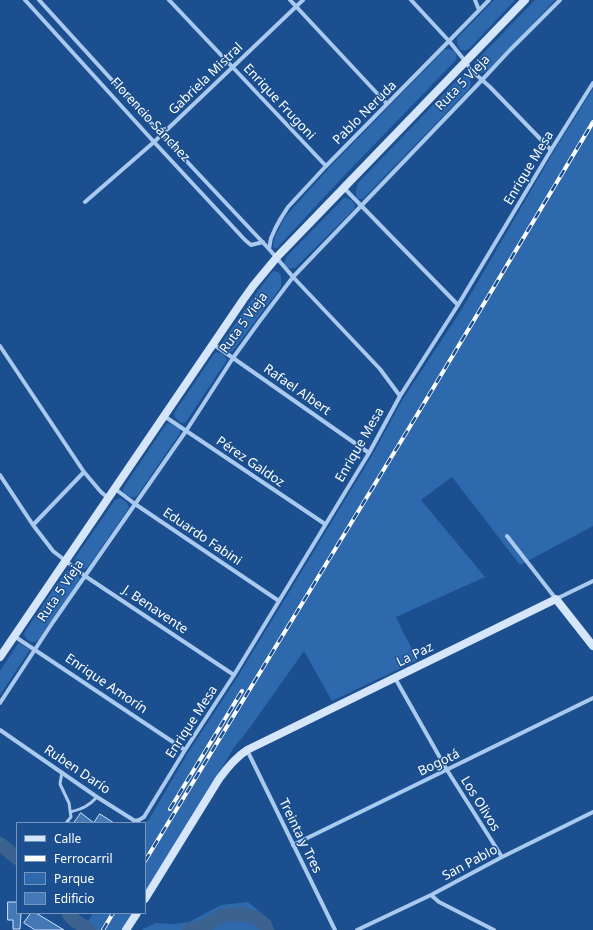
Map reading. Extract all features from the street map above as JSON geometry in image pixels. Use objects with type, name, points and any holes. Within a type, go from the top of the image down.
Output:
[{"type":"street","name":"Florencio Sánchez","points":[[25,0],[245,240],[252,245],[263,242]]},
{"type":"street","name":"Florencio Sánchez","points":[[39,0],[162,135],[263,242],[293,277],[380,369],[400,396]]},
{"type":"street","name":"Enrique Frugoni","points":[[170,0],[326,166]]},
{"type":"street","points":[[290,0],[387,104]]},
{"type":"street","name":"Gabriela Mistral","points":[[85,202],[162,135],[303,0]]},
{"type":"street","points":[[411,0],[449,41],[471,70],[551,150]]},
{"type":"street","points":[[475,0],[479,10]]},
{"type":"street","name":"Pablo Neruda","points":[[269,249],[280,218],[288,207],[326,166],[489,0]]},
{"type":"street","name":"Ruta 5 Vieja","points":[[0,657],[249,291],[276,257],[525,0]]},
{"type":"street","name":"Ruta 5 Vieja","points":[[0,703],[186,430],[233,358],[293,277],[510,50],[560,0]]},
{"type":"street","name":"Enrique Mesa","points":[[144,817],[234,675],[369,453],[400,396],[458,305],[593,83]]},
{"type":"street","points":[[344,188],[458,305]]},
{"type":"street","name":"Rafael Albert","points":[[213,344],[369,453]]},
{"type":"street","points":[[0,346],[84,472],[108,498]]},
{"type":"street","name":"Pérez Galdoz","points":[[164,416],[325,524]]},
{"type":"street","points":[[33,524],[84,472]]},
{"type":"street","name":"J. Benavente","points":[[0,475],[53,551],[86,576],[234,675]]},
{"type":"street","name":"Eduardo Fabini","points":[[114,488],[135,504],[279,601]]},
{"type":"street","points":[[507,536],[593,646]]},
{"type":"street","name":"La Paz","points":[[146,897],[219,778],[233,761],[246,750],[593,581]]},
{"type":"street","name":"Enrique Amorín","points":[[14,636],[36,649],[186,750]]},
{"type":"street","name":"Los Olivos","points":[[395,678],[448,770],[502,858]]},
{"type":"street","name":"Bogotá","points":[[293,845],[593,698]]},
{"type":"street","name":"Ruben Darío","points":[[0,730],[135,822],[144,817]]},
{"type":"street","name":"Treinta y Tres","points":[[246,750],[335,930]]},
{"type":"street","name":"San Pablo","points":[[356,930],[431,895],[593,812]]},
{"type":"street","points":[[431,895],[439,902],[494,930]]},
{"type":"street","points":[[127,929],[135,914]]},
{"type":"lane","points":[[62,772],[60,784],[69,803],[71,817],[67,822]]},
{"type":"lane","points":[[70,812],[91,804],[97,796]]},
{"type":"green space","points":[[494,0],[515,0],[470,48],[464,51],[461,50],[458,47],[457,38]]},
{"type":"green space","points":[[535,0],[555,0],[487,72],[476,72],[474,68],[475,62]]},
{"type":"green space","points":[[448,49],[455,52],[456,60],[341,179],[277,248],[274,248],[275,236],[285,217],[329,168],[444,50]]},
{"type":"green space","points":[[466,76],[470,78],[470,88],[363,199],[358,198],[356,194],[358,183],[460,77]]},
{"type":"green space","points":[[593,89],[593,526],[520,565],[452,477],[421,500],[485,577],[396,617],[418,660],[332,701],[304,651],[233,749],[146,896],[146,822],[144,822],[148,821],[189,751],[235,681],[373,454],[401,402],[462,309],[554,151]]},
{"type":"green space","points":[[344,198],[353,202],[355,205],[354,209],[295,268],[287,267],[285,265],[285,261],[287,256]]},
{"type":"green space","points":[[274,271],[278,272],[281,276],[281,287],[233,351],[230,352],[223,345],[223,341],[249,303]]},
{"type":"green space","points":[[216,352],[223,354],[227,360],[186,422],[182,423],[178,421],[174,413]]},
{"type":"green space","points":[[168,423],[180,429],[180,433],[137,496],[133,498],[125,494],[123,491],[124,487]]},
{"type":"green space","points":[[120,498],[128,504],[129,508],[88,567],[86,569],[78,568],[75,564],[75,558],[115,500]]},
{"type":"green space","points":[[69,570],[76,573],[80,580],[39,640],[34,642],[29,641],[24,633],[65,572]]},
{"type":"green space","points":[[19,643],[30,650],[0,695],[0,671]]},
{"type":"green space","points":[[248,902],[271,921],[273,930],[141,930],[156,923],[175,924],[189,922],[221,905]]},
{"type":"green space","points":[[92,914],[135,914],[126,930],[83,930]]},
{"type":"building","points":[[81,813],[93,822],[75,822]]},
{"type":"building","points":[[100,814],[112,822],[95,822]]},
{"type":"building","points":[[8,902],[16,902],[16,914],[21,914],[20,929],[13,929],[13,920],[8,920]]},
{"type":"building","points":[[30,914],[38,914],[64,930],[35,930],[24,923]]},
{"type":"waterway","points":[[0,844],[16,857]]},
{"type":"waterway","points":[[69,914],[74,920],[89,930]]},
{"type":"waterway","points":[[189,930],[205,926],[221,916],[241,914],[255,917],[265,925],[267,930]]},
{"type":"railway","points":[[146,859],[417,415],[593,122]]},
{"type":"railway","points":[[170,809],[242,691]]},
{"type":"railway","points":[[103,930],[112,914]]}]
